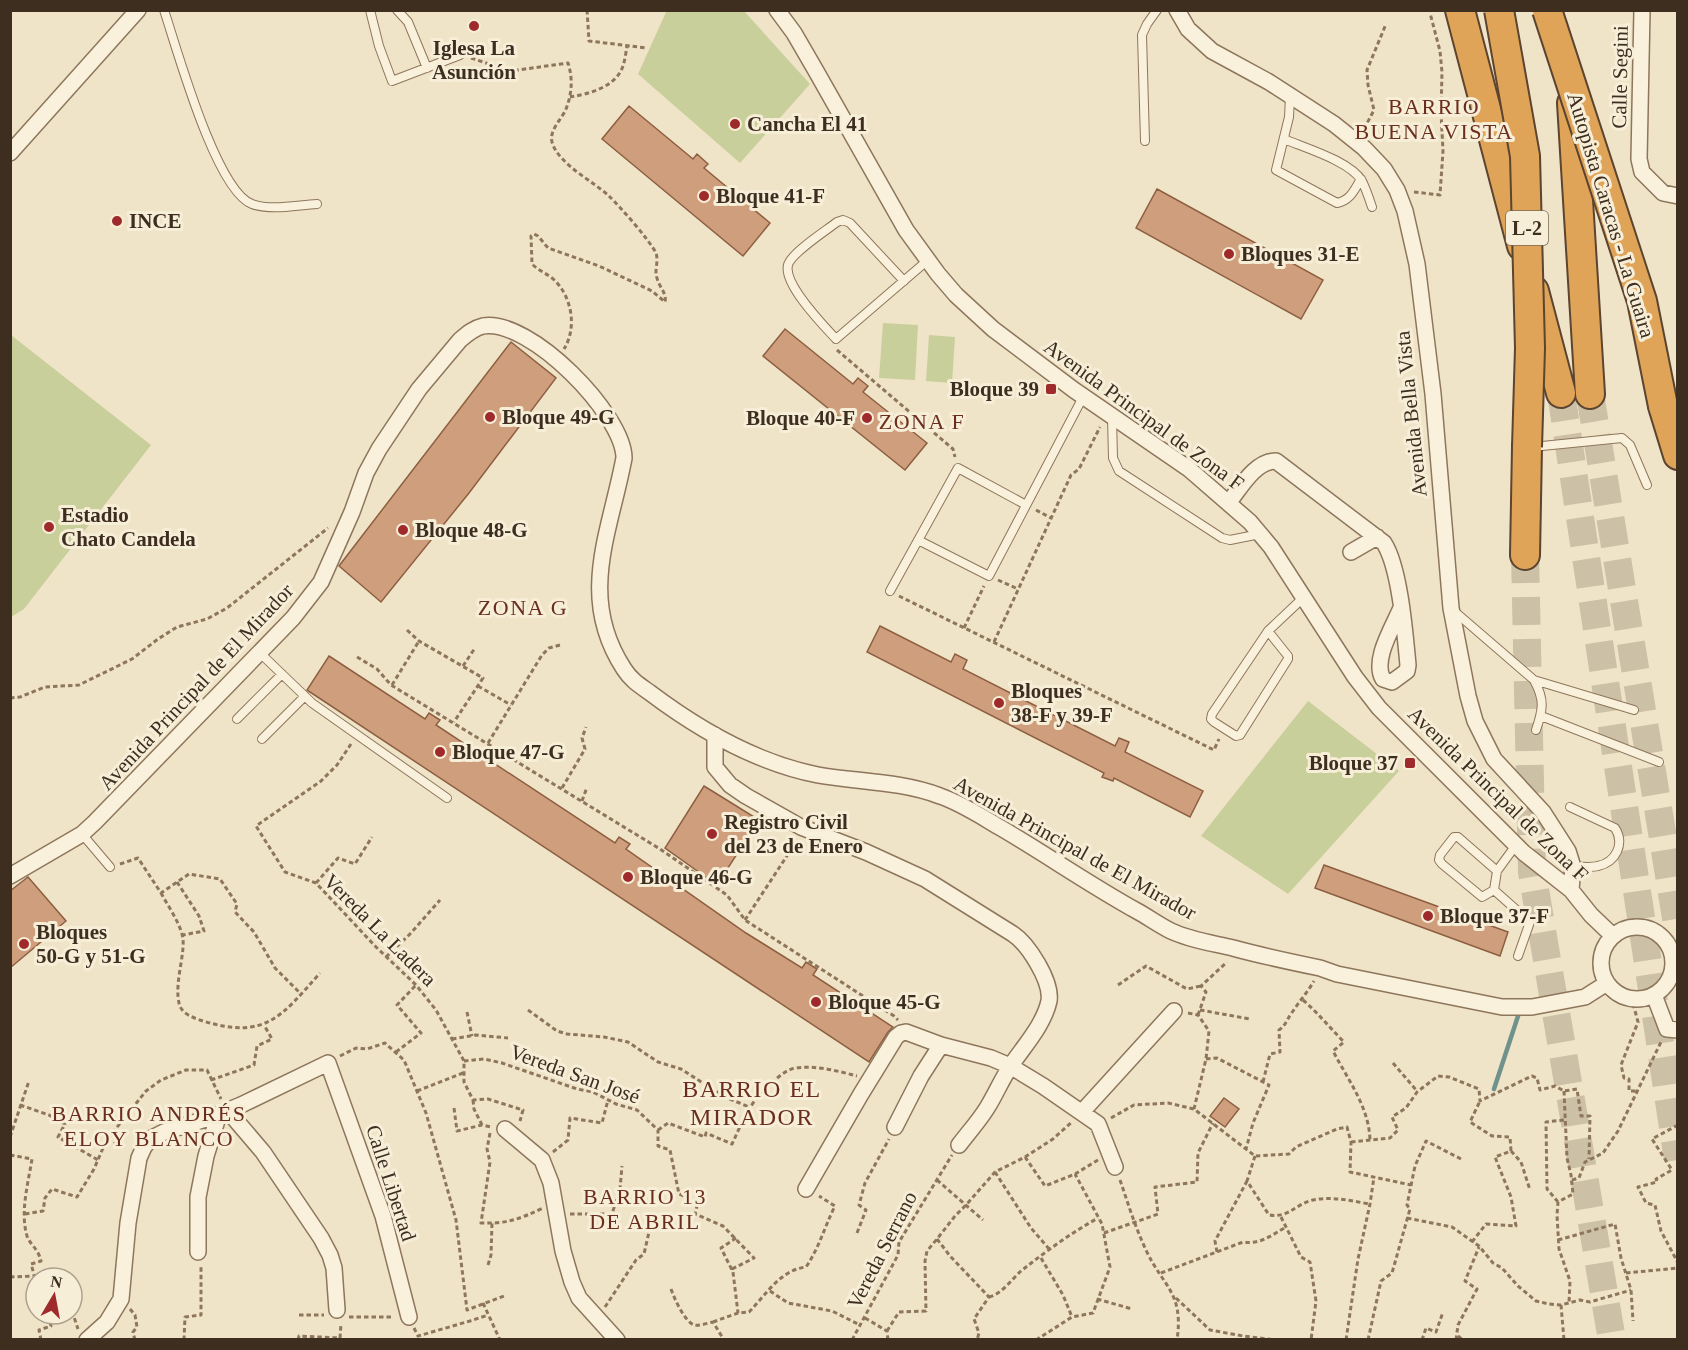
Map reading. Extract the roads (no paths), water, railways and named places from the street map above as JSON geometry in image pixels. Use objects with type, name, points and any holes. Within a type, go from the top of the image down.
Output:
[{"type":"highway","name":"L-2","points":[[1460,10],[1561,393]]},
{"type":"highway","name":"L-2","points":[[1499,10],[1525,156],[1530,348],[1525,555]]},
{"type":"highway","name":"Autopista Caracas - La Guaira","points":[[1547,10],[1642,301],[1664,406],[1677,454]]},
{"type":"highway","name":"Autopista Caracas - La Guaira","points":[[1561,10],[1572,101],[1590,394]]},
{"type":"street","points":[[10,153],[138,10]]},
{"type":"street","name":"Avenida Principal de Zona F","points":[[777,10],[794,33],[906,230],[970,309],[1083,397],[1189,469],[1229,502],[1271,547],[1355,677],[1379,708],[1516,845],[1571,890],[1591,915],[1613,936]]},
{"type":"street","name":"Avenida Bella Vista","points":[[1177,10],[1188,28],[1212,51],[1334,123],[1384,169],[1397,190],[1405,211],[1417,264],[1433,394],[1451,608],[1468,696],[1484,741],[1503,771],[1543,812],[1568,850],[1572,867],[1571,890]]},
{"type":"street","name":"Calle Segini","points":[[1642,10],[1640,159],[1642,172],[1663,193],[1677,196]]},
{"type":"street","name":"Avenida Principal de El Mirador","points":[[10,876],[82,834],[112,806],[293,618],[321,582],[352,512],[366,473],[399,417],[447,354],[472,330],[484,326],[496,326],[537,344],[558,359],[583,386],[613,426],[624,448],[621,476],[606,531],[599,576],[599,595],[611,642],[623,667],[633,681],[660,701],[715,735],[793,770],[885,783],[940,796],[994,824],[1097,889],[1171,931],[1202,941],[1337,974],[1502,1006],[1532,1007],[1585,997],[1607,983]]},
{"type":"street","points":[[1229,502],[1258,467],[1267,461],[1276,461],[1377,537],[1389,550],[1401,608]]},
{"type":"street","points":[[1351,552],[1377,537]]},
{"type":"street","points":[[715,735],[715,767],[730,785],[784,818],[925,879],[1023,941],[1047,985],[1049,1000],[1037,1028],[1010,1066],[987,1108],[959,1145]]},
{"type":"street","points":[[1629,928],[1646,928],[1674,945],[1672,982],[1654,995],[1646,998],[1628,998],[1620,995],[1607,983],[1601,967],[1601,959],[1603,950],[1613,936],[1629,928]]},
{"type":"street","points":[[1654,995],[1672,1030]]},
{"type":"street","points":[[1082,1112],[1174,1011]]},
{"type":"street","points":[[806,1189],[870,1079],[896,1037],[901,1033],[908,1033],[941,1045],[991,1058],[1010,1066],[1098,1124],[1113,1160]]},
{"type":"street","points":[[895,1127],[921,1076],[941,1045]]},
{"type":"street","name":"Calle Libertad","points":[[223,1113],[328,1063],[383,1216],[409,1317]]},
{"type":"street","points":[[83,1335],[107,1322],[121,1299],[128,1223],[141,1153],[150,1139],[164,1132],[223,1113]]},
{"type":"street","points":[[198,1252],[198,1197],[206,1156],[223,1113]]},
{"type":"street","points":[[223,1113],[263,1152],[321,1238],[334,1268],[337,1310]]},
{"type":"street","points":[[498,1128],[542,1160],[551,1183],[562,1251],[572,1282],[579,1298],[616,1340]]},
{"type":"lane","points":[[164,10],[201,122],[237,194],[254,205],[316,204]]},
{"type":"lane","points":[[370,10],[379,46],[392,81],[460,55]]},
{"type":"lane","points":[[397,10],[408,22],[427,68]]},
{"type":"lane","points":[[1145,141],[1142,34],[1157,10]]},
{"type":"lane","points":[[1290,96],[1289,117],[1275,170],[1333,202],[1345,201],[1350,197],[1361,179]]},
{"type":"lane","points":[[1284,139],[1349,168],[1361,179],[1372,207]]},
{"type":"lane","points":[[904,281],[850,223],[843,220],[837,222],[793,256],[788,265],[795,290],[820,323],[836,339],[904,281],[928,260]]},
{"type":"lane","points":[[918,540],[989,576],[1083,397]]},
{"type":"lane","points":[[1110,415],[1113,458],[1119,471],[1222,538],[1230,540],[1260,534]]},
{"type":"lane","points":[[1527,447],[1622,438],[1629,445],[1647,485]]},
{"type":"lane","points":[[890,591],[958,468],[1026,505]]},
{"type":"lane","points":[[1268,631],[1288,659],[1240,735],[1236,736],[1211,719],[1212,714],[1268,631],[1304,597]]},
{"type":"lane","points":[[1451,608],[1534,680],[1541,693],[1541,716],[1536,730]]},
{"type":"lane","points":[[261,653],[305,696],[447,798]]},
{"type":"lane","points":[[237,719],[282,674]]},
{"type":"lane","points":[[1534,680],[1634,710]]},
{"type":"lane","points":[[262,739],[305,696]]},
{"type":"lane","points":[[1541,716],[1659,762]]},
{"type":"lane","points":[[1570,807],[1615,828],[1620,840],[1617,851],[1610,861],[1597,866],[1572,867]]},
{"type":"lane","points":[[82,834],[110,867]]},
{"type":"lane","points":[[1494,890],[1482,897],[1478,895],[1442,864],[1439,860],[1440,855],[1454,837],[1458,837],[1497,870]]},
{"type":"lane","points":[[1494,890],[1497,870],[1516,845]]},
{"type":"lane","points":[[1494,890],[1530,922],[1518,956]]},
{"type":"waterway","points":[[1494,1089],[1520,1010]]},
{"type":"tunnel","points":[[1561,393],[1678,1160]]},
{"type":"tunnel","points":[[1590,394],[1678,930]]},
{"type":"tunnel","points":[[1525,555],[1532,872],[1612,1340]]},
{"type":"place","name":"Iglesa La Asunción","points":[[474,26]]},
{"type":"place","name":"Cancha El 41","points":[[735,124]]},
{"type":"place","name":"Bloque 41-F","points":[[704,196]]},
{"type":"place","name":"INCE","points":[[117,221]]},
{"type":"place","name":"Bloques 31-E","points":[[1229,254]]},
{"type":"place","name":"Bloque 39","points":[[1051,389]]},
{"type":"place","name":"Bloque 49-G","points":[[490,417]]},
{"type":"place","name":"Bloque 40-F","points":[[867,418]]},
{"type":"place","name":"Estadio Chato Candela","points":[[49,527]]},
{"type":"place","name":"Bloque 48-G","points":[[403,530]]},
{"type":"place","name":"Bloques 38-F y 39-F","points":[[999,703]]},
{"type":"place","name":"Bloque 47-G","points":[[440,752]]},
{"type":"place","name":"Bloque 37","points":[[1410,763]]},
{"type":"place","name":"Registro Civil del 23 de Enero","points":[[712,834]]},
{"type":"place","name":"Bloque 46-G","points":[[628,877]]},
{"type":"place","name":"Bloque 37-F","points":[[1428,916]]},
{"type":"place","name":"Bloques 50-G y 51-G","points":[[24,944]]},
{"type":"place","name":"Bloque 45-G","points":[[816,1002]]},
{"type":"district","name":"BARRIO BUENA VISTA","points":[[1434,118]]},
{"type":"district","name":"ZONA F","points":[[922,421]]},
{"type":"district","name":"ZONA G","points":[[523,607]]},
{"type":"district","name":"BARRIO EL MIRADOR","points":[[752,1103]]},
{"type":"district","name":"BARRIO ANDRÉS ELOY BLANCO","points":[[149,1126]]},
{"type":"district","name":"BARRIO 13 DE ABRIL","points":[[645,1208]]}]
